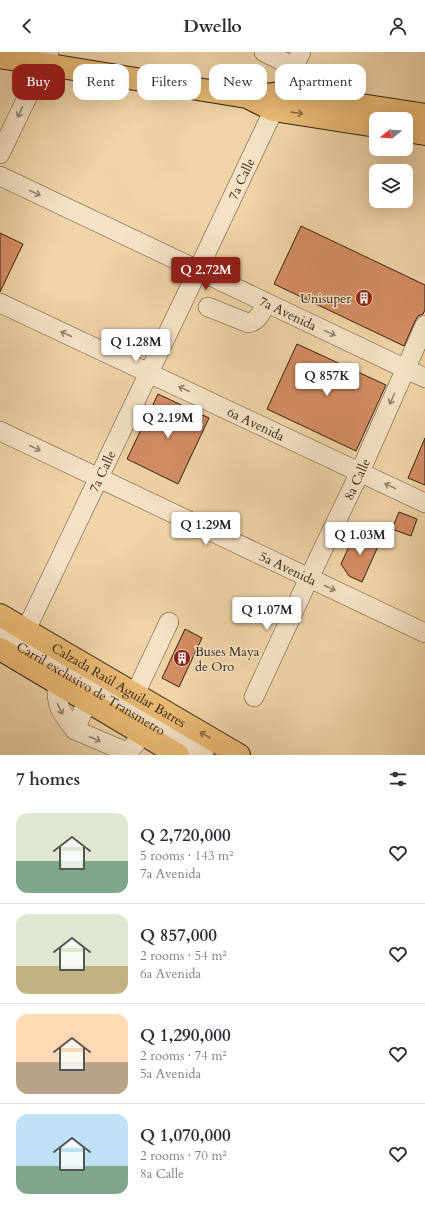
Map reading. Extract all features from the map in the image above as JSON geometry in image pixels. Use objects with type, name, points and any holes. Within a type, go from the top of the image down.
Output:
[{"type":"main road","points":[[0,57],[46,58],[247,97],[425,115]]},
{"type":"main road","points":[[277,101],[369,124]]},
{"type":"main road","points":[[413,132],[425,134]]},
{"type":"main road","name":"Calzada Raúl Aguilar Batres","points":[[0,615],[239,755]]},
{"type":"main road","points":[[1,649],[87,702],[178,755]]},
{"type":"street","points":[[264,52],[297,59]]},
{"type":"street","points":[[0,154],[46,58]]},
{"type":"street","name":"7a Calle","points":[[26,630],[297,59]]},
{"type":"street","name":"7a Avenida","points":[[0,176],[425,378]]},
{"type":"street","name":"6a Avenida","points":[[0,302],[425,503]]},
{"type":"street","points":[[208,306],[248,323],[257,320],[266,303]]},
{"type":"street","name":"8a Calle","points":[[254,697],[360,472],[425,325]]},
{"type":"street","name":"5a Avenida","points":[[0,431],[425,633]]},
{"type":"street","points":[[135,694],[169,622]]},
{"type":"street","name":"Carril exclusivo de Transmetro","points":[[1,649],[204,755]]},
{"type":"street","points":[[57,684],[57,696],[60,712],[75,730],[124,751],[131,749],[142,734]]},
{"type":"street","points":[[75,730],[87,702]]},
{"type":"building","name":"Unisuper","points":[[301,226],[425,285],[425,310],[423,314],[418,316],[415,321],[404,346],[274,284]]},
{"type":"building","points":[[0,233],[23,244],[0,292]]},
{"type":"building","points":[[297,344],[386,385],[356,451],[267,409]]},
{"type":"building","points":[[158,394],[209,418],[178,484],[127,459]]},
{"type":"building","points":[[425,438],[425,485],[408,478]]},
{"type":"building","points":[[399,512],[417,519],[411,536],[392,529]]},
{"type":"building","points":[[356,531],[380,542],[362,582],[349,576],[341,564]]},
{"type":"building","name":"Buses Maya de Oro","points":[[185,629],[202,638],[179,687],[162,678]]},
{"type":"place","name":"Unisuper","points":[[364,298]]},
{"type":"place","name":"Buses Maya de Oro","points":[[182,658]]}]
